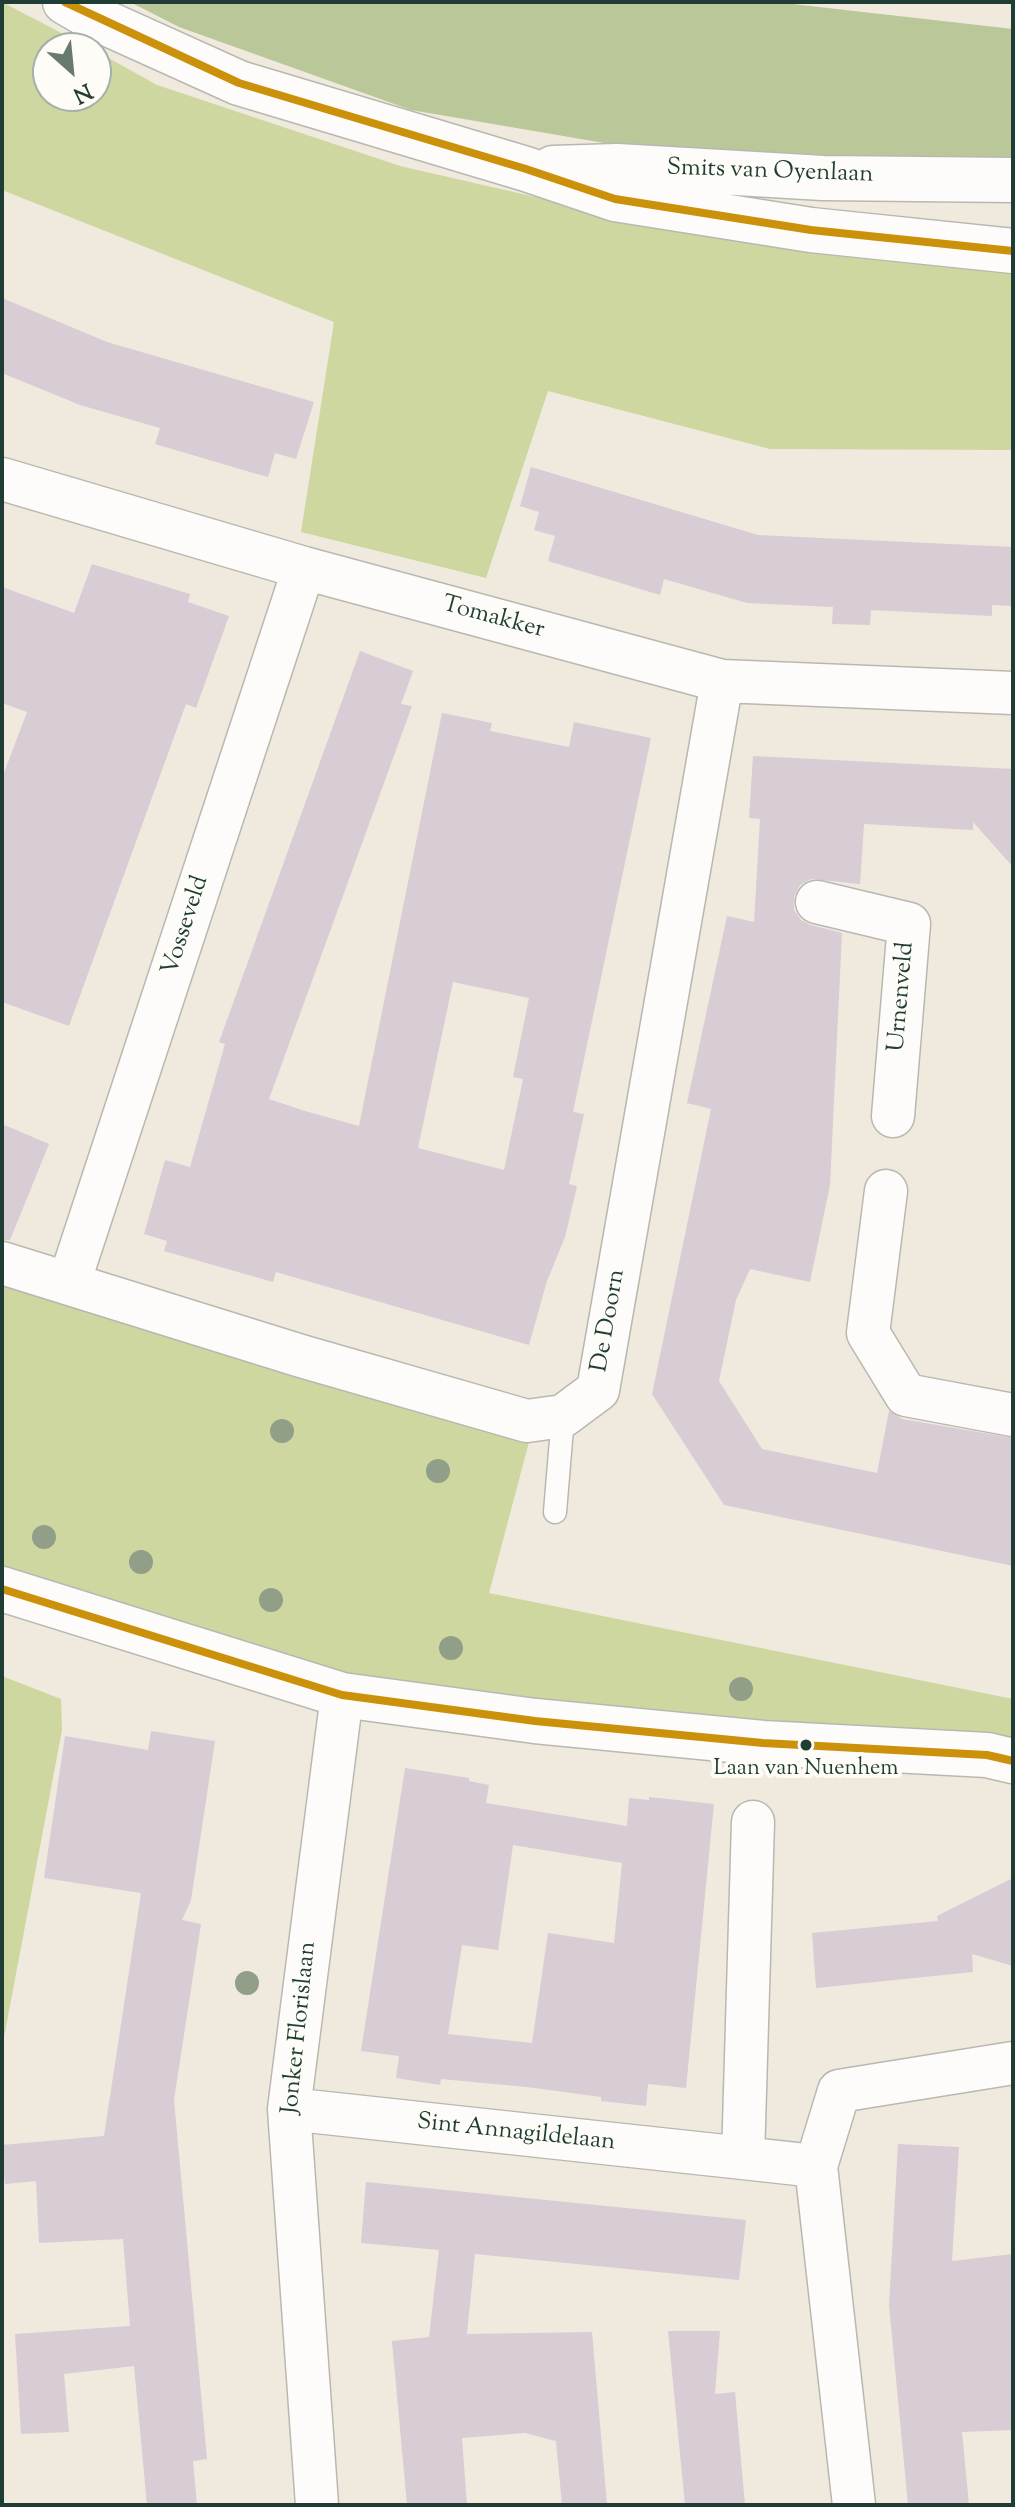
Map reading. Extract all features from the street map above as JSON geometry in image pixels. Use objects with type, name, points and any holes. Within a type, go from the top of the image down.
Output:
[{"type":"main road","name":"Smits van Oyenlaan","points":[[65,2],[239,83],[526,169],[615,199],[811,230],[1013,251]]},
{"type":"main road","name":"Smits van Oyenlaan","points":[[526,169],[617,166],[823,178],[1013,180]]},
{"type":"main road","points":[[2,1589],[342,1695],[596,1727],[763,1743],[987,1755],[1013,1761]]},
{"type":"street","name":"Tomakker","points":[[2,479],[304,568],[722,681],[1007,698]]},
{"type":"street","name":"Vosseveld","points":[[69,1283],[304,568]]},
{"type":"street","name":"De Doorn","points":[[563,1416],[598,1390],[722,681]]},
{"type":"street","name":"Urnenveld","points":[[817,902],[909,924],[893,1116]]},
{"type":"street","points":[[886,1191],[868,1333],[906,1395],[1013,1415]]},
{"type":"street","points":[[2,1263],[301,1356],[527,1421],[563,1416]]},
{"type":"street","name":"Jonker Florislaan","points":[[317,2505],[289,2109],[342,1695]]},
{"type":"street","points":[[743,2158],[753,1822]]},
{"type":"street","points":[[854,2505],[816,2166],[839,2091],[1013,2063]]},
{"type":"street","name":"Sint Annagildelaan","points":[[289,2109],[816,2166]]},
{"type":"lane","points":[[555,1512],[563,1416]]},
{"type":"green space","points":[[2,2],[59,32],[32,32],[32,112],[112,112],[112,60],[157,85],[400,166],[610,214],[1013,266],[1013,450],[770,449],[548,391],[486,578],[301,532],[334,322],[2,190]]},
{"type":"green space","points":[[130,2],[775,2],[1013,29],[1013,159],[825,160],[616,145],[411,110],[179,27]]},
{"type":"green space","points":[[2,1284],[303,1378],[529,1442],[489,1593],[1013,1699],[1013,1741],[566,1711],[370,1689],[2,1569]]},
{"type":"green space","points":[[2,1676],[61,1699],[62,1730],[2,2048]]},
{"type":"building","points":[[2,298],[107,342],[314,402],[296,459],[275,453],[268,477],[250,472],[155,444],[160,428],[80,405],[2,373]]},
{"type":"building","points":[[531,467],[758,535],[1013,547],[1013,606],[992,605],[992,616],[871,610],[870,625],[832,624],[833,607],[747,603],[664,579],[660,595],[548,561],[555,536],[534,530],[539,512],[520,506]]},
{"type":"building","points":[[92,564],[190,594],[188,602],[229,616],[196,708],[186,704],[69,1026],[2,1002],[2,778],[27,712],[2,703],[2,587],[74,613]]},
{"type":"building","points":[[360,651],[413,671],[401,704],[412,706],[269,1099],[305,1111],[359,1126],[442,713],[492,723],[490,731],[569,747],[574,722],[651,738],[573,1112],[584,1114],[569,1184],[577,1186],[565,1237],[547,1281],[529,1345],[276,1272],[273,1282],[164,1251],[167,1241],[144,1234],[165,1160],[190,1167],[225,1044],[219,1042]],"holes":[[[453,982],[529,998],[513,1077],[523,1079],[504,1170],[418,1148]]]},
{"type":"building","points":[[753,756],[1013,769],[1013,867],[973,822],[973,830],[864,824],[860,884],[811,879],[800,885],[794,896],[794,910],[801,920],[842,933],[830,1185],[810,1282],[750,1269],[736,1300],[719,1381],[762,1449],[877,1473],[889,1411],[902,1419],[1013,1438],[1013,1566],[724,1505],[652,1394],[711,1109],[687,1103],[727,916],[754,922],[760,819],[749,818]]},
{"type":"building","points":[[2,1124],[49,1144],[10,1240],[2,1240]]},
{"type":"building","points":[[151,1731],[215,1741],[191,1900],[182,1920],[201,1924],[174,2100],[207,2459],[193,2461],[197,2505],[147,2505],[134,2366],[64,2374],[69,2432],[21,2434],[15,2334],[130,2326],[123,2239],[39,2243],[36,2181],[5,2184],[2,2149],[2,2145],[104,2136],[141,1893],[44,1878],[65,1736],[148,1750]]},
{"type":"building","points":[[405,1768],[469,1778],[469,1781],[489,1785],[486,1803],[627,1826],[629,1798],[649,1800],[649,1797],[714,1804],[686,2088],[648,2084],[646,2106],[527,2087],[441,2079],[440,2085],[396,2078],[399,2056],[361,2051]],"holes":[[[513,1845],[622,1863],[614,1943],[548,1933],[532,2043],[448,2034],[462,1945],[498,1950]]]},
{"type":"building","points":[[1013,1878],[1013,1966],[972,1954],[973,1972],[816,1988],[812,1933],[938,1921],[937,1916]]},
{"type":"building","points":[[898,2144],[959,2147],[952,2261],[1013,2254],[1013,2430],[962,2432],[969,2505],[908,2505],[889,2305]]},
{"type":"building","points":[[366,2182],[746,2220],[739,2280],[475,2254],[467,2334],[592,2332],[607,2505],[562,2505],[556,2441],[525,2433],[462,2438],[467,2505],[407,2505],[392,2341],[429,2337],[439,2250],[361,2243]]},
{"type":"building","points":[[668,2331],[720,2331],[715,2394],[735,2392],[745,2505],[685,2505]]},
{"type":"transit line","points":[[65,2],[239,83],[526,169],[615,199],[811,230],[1013,251]]},
{"type":"transit line","points":[[2,1589],[342,1695],[535,1721],[763,1743],[987,1755],[1013,1761]]},
{"type":"place","name":"Laan van Nuenhem","points":[[806,1745]]}]
